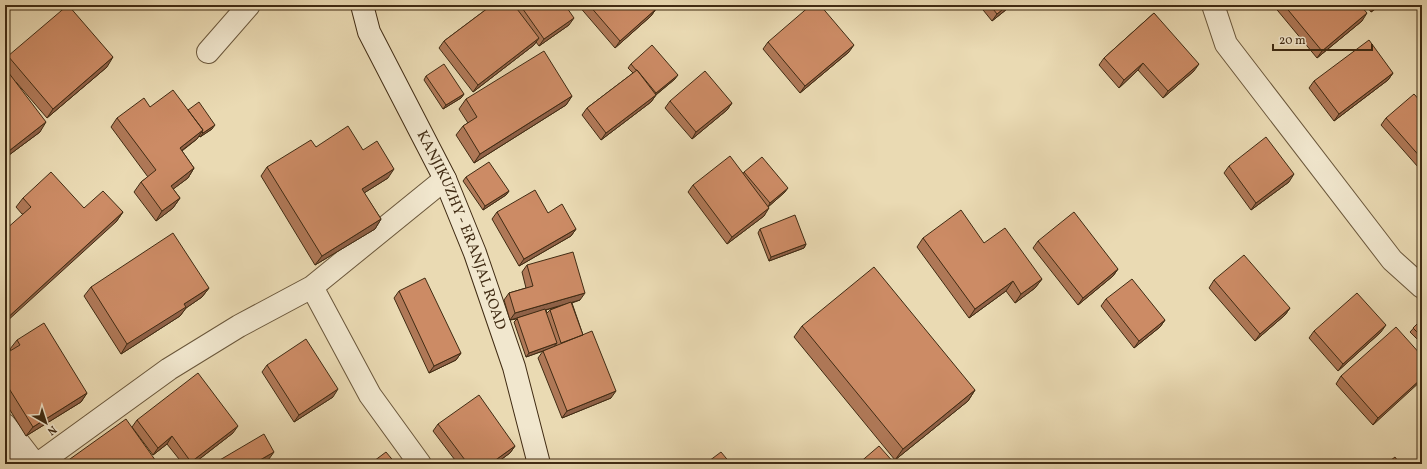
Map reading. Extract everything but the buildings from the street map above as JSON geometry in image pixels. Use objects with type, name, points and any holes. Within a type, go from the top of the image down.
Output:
[{"type":"street","points":[[208,52],[248,5]]},
{"type":"street","name":"KANJIKUZHY - ERANJAL ROAD","points":[[362,5],[369,32],[445,179],[476,253],[514,367],[539,464]]},
{"type":"street","points":[[1213,5],[1226,44],[1392,260],[1422,287]]},
{"type":"street","points":[[5,425],[25,459],[239,326],[312,287],[445,179]]},
{"type":"street","points":[[312,287],[370,396],[420,464]]}]
